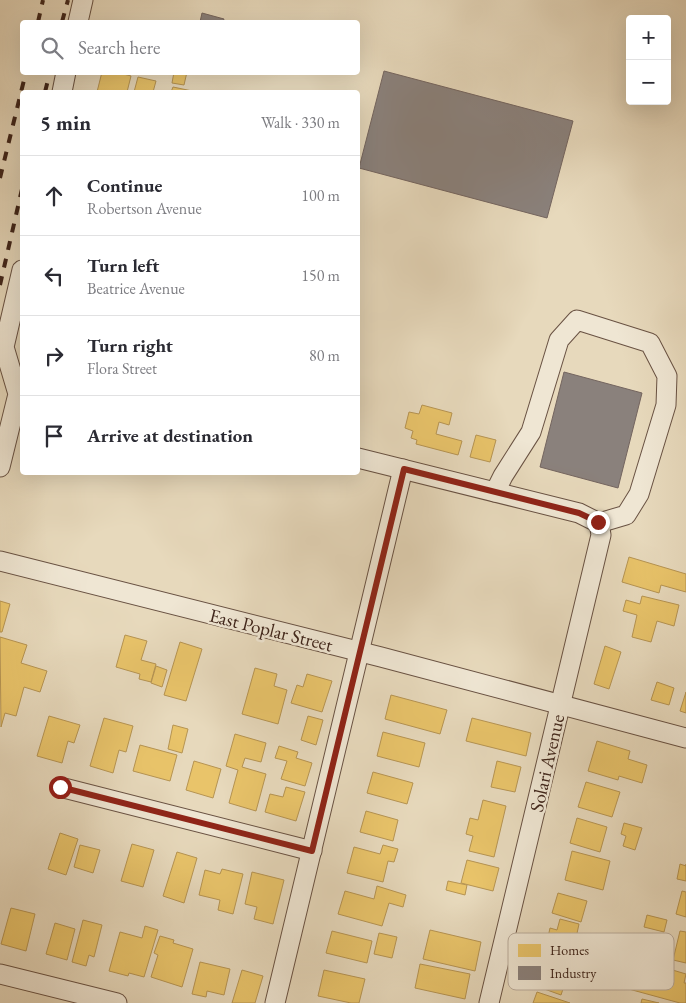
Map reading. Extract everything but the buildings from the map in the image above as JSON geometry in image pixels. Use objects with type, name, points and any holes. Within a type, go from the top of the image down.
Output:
[{"type":"street","points":[[78,20],[83,0]]},
{"type":"street","points":[[62,90],[65,75]]},
{"type":"street","points":[[0,467],[18,394],[4,347],[20,279]]},
{"type":"street","points":[[360,458],[579,513],[598,522],[626,515],[639,494],[666,405],[668,376],[650,343],[576,320],[559,340],[531,432],[495,492]]},
{"type":"street","points":[[276,1003],[404,469]]},
{"type":"street","name":"Solari Avenue","points":[[489,1003],[601,535],[598,522]]},
{"type":"street","name":"East Poplar Street","points":[[0,561],[686,738]]},
{"type":"street","points":[[60,787],[312,851]]},
{"type":"street","points":[[0,974],[117,1003]]},
{"type":"railway","points":[[38,20],[43,0]]},
{"type":"railway","points":[[63,20],[68,0]]},
{"type":"railway","points":[[22,90],[25,75]]},
{"type":"railway","points":[[46,90],[49,75]]},
{"type":"railway","points":[[0,178],[20,96]]},
{"type":"railway","points":[[0,285],[20,198]]},
{"type":"route","points":[[60,787],[312,851],[404,469],[579,513],[598,522]]}]
